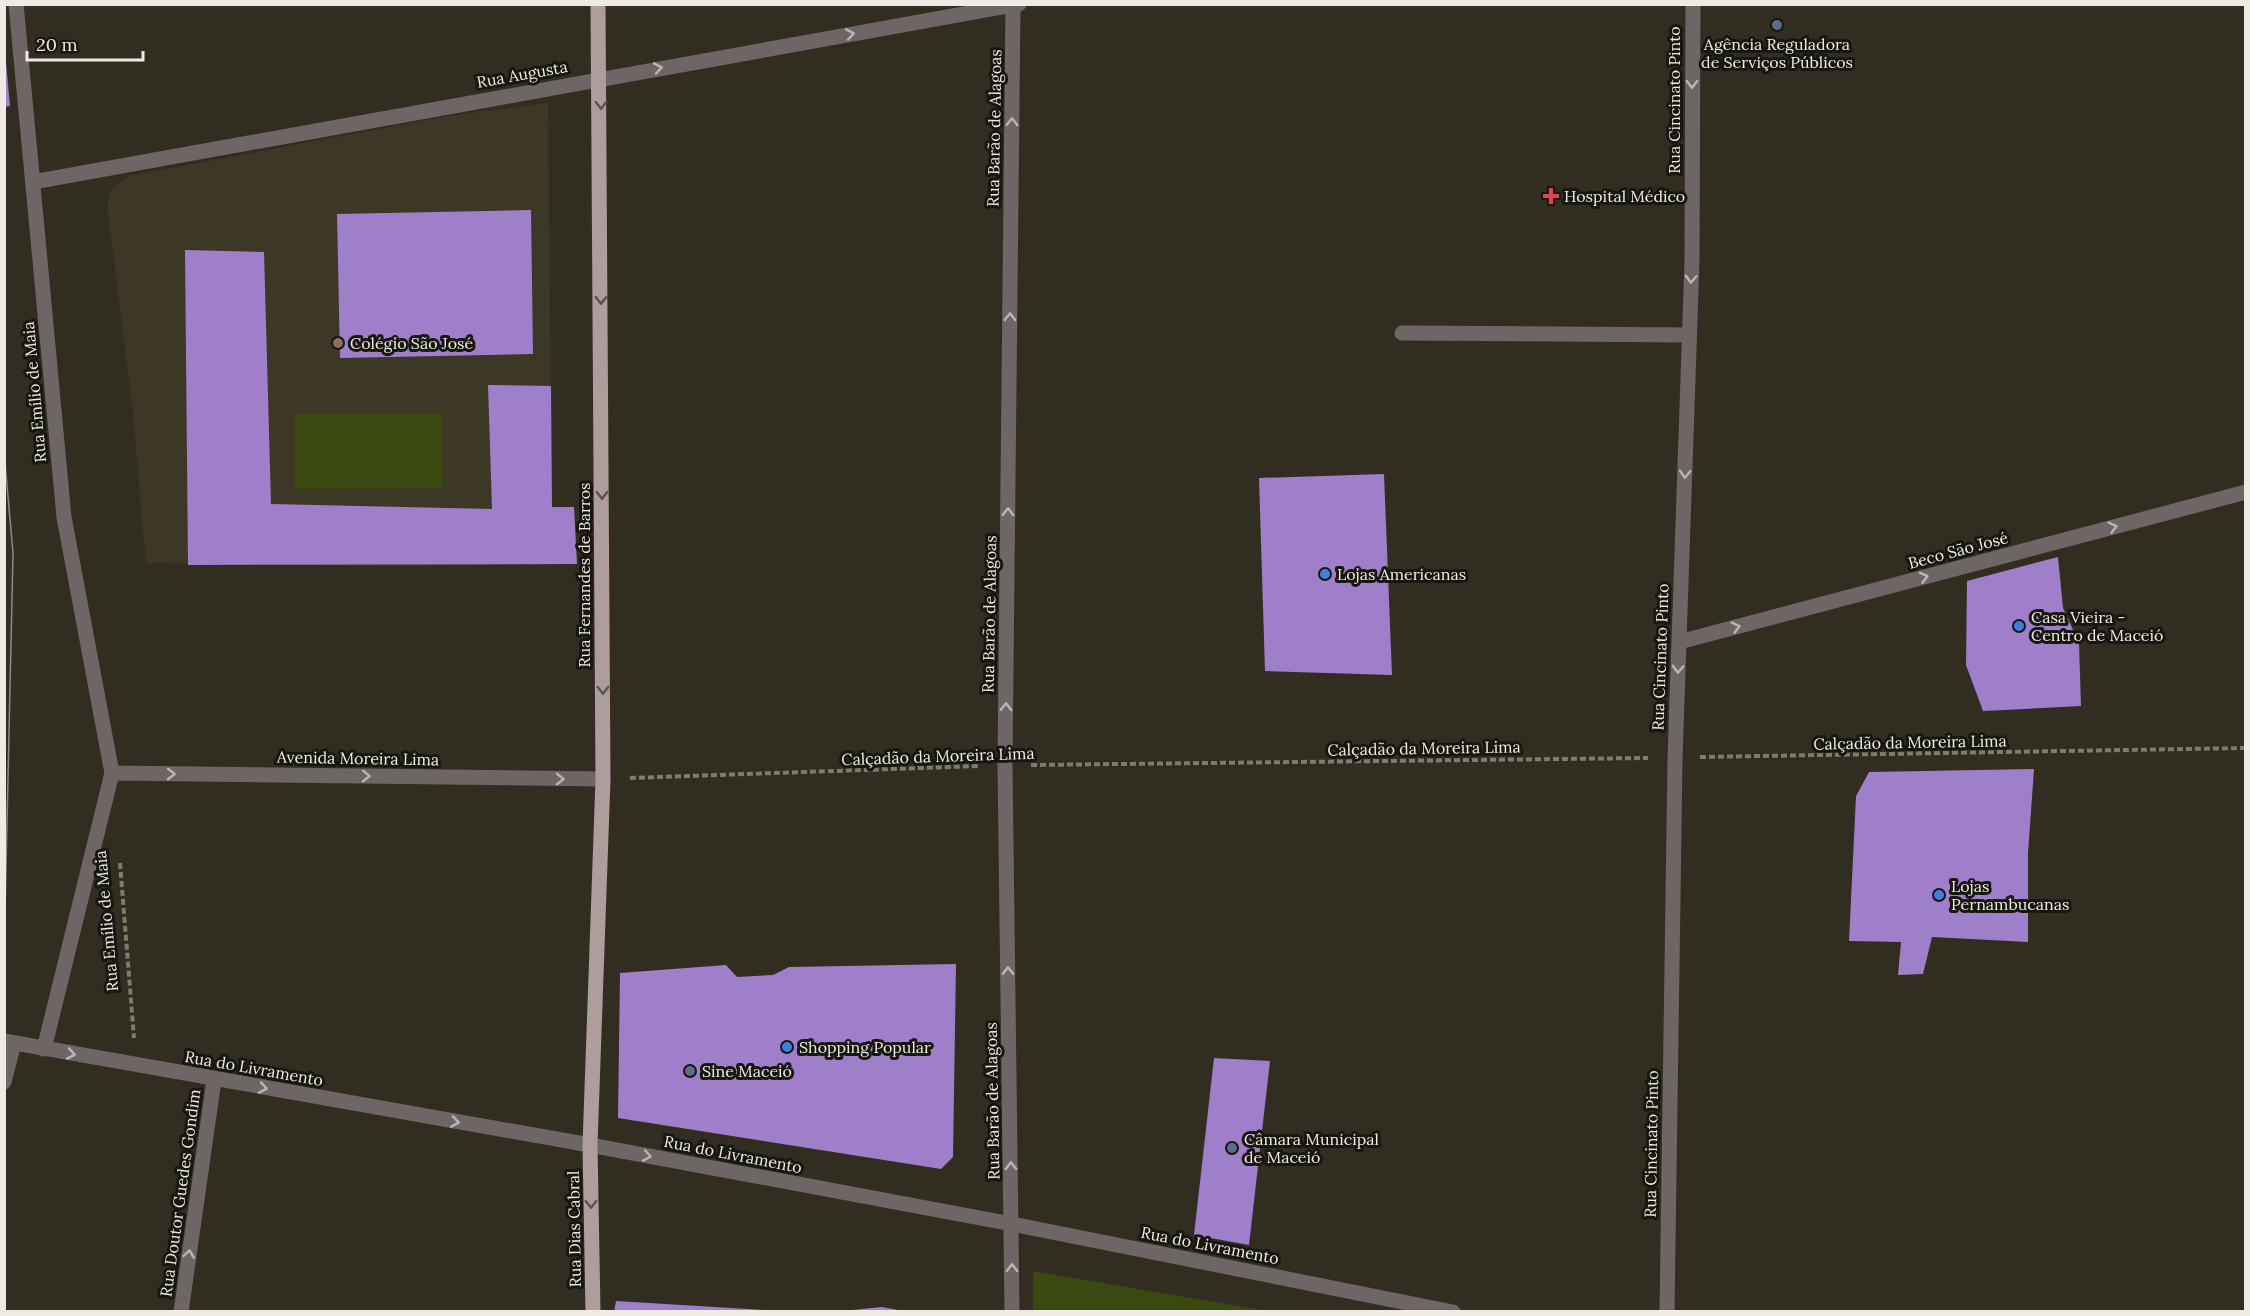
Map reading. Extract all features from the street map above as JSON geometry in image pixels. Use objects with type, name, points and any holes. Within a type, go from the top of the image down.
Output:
[{"type":"main road","name":"Rua Fernandes de Barros","points":[[590,1145],[603,779],[598,4]]},
{"type":"main road","name":"Rua Dias Cabral","points":[[590,1145],[593,1311]]},
{"type":"street","name":"Rua Emílio de Maia","points":[[16,4],[64,517],[112,773],[44,1049]]},
{"type":"street","name":"Rua Cincinato Pinto","points":[[1666,1311],[1675,758],[1689,335],[1692,4]]},
{"type":"street","name":"Rua Augusta","points":[[33,182],[1015,5]]},
{"type":"street","name":"Rua Barão de Alagoas","points":[[1012,1311],[1005,765],[1015,5]]},
{"type":"street","points":[[1402,333],[1689,335]]},
{"type":"street","name":"Beco São José","points":[[1679,642],[2246,492]]},
{"type":"street","name":"Avenida Moreira Lima","points":[[112,773],[603,779]]},
{"type":"street","points":[[4,1082],[8,1039]]},
{"type":"street","name":"Rua do Livramento","points":[[8,1039],[44,1049],[136,1066],[590,1145],[1012,1224],[1453,1311]]},
{"type":"street","name":"Rua Doutor Guedes Gondim","points":[[181,1311],[214,1080]]},
{"type":"path","name":"Calçadão da Moreira Lima","points":[[603,779],[1005,765],[1675,758],[2246,748]]},
{"type":"path","name":"Rua Emílio de Maia","points":[[119,855],[136,1066]]},
{"type":"shaded area","name":"Colégio São José","points":[[548,103],[552,507],[574,507],[577,564],[393,566],[146,563],[133,414],[108,211],[108,197],[113,187],[129,176],[449,116]]},
{"type":"green space","points":[[295,414],[442,414],[443,488],[295,489]]},
{"type":"green space","points":[[1033,1271],[1267,1311],[1033,1311]]},
{"type":"building","points":[[6,62],[10,106],[4,107],[4,63]]},
{"type":"building","points":[[531,210],[533,354],[340,358],[337,214]]},
{"type":"building","points":[[185,250],[264,252],[271,504],[492,509],[488,385],[551,386],[552,507],[574,507],[577,564],[188,565]]},
{"type":"building","name":"Lojas Americanas","points":[[1384,474],[1392,675],[1265,671],[1259,478]]},
{"type":"building","name":"Casa Vieira - Centro de Maceió","points":[[2058,557],[2063,608],[2079,643],[2081,706],[1983,711],[1966,665],[1967,581]]},
{"type":"building","name":"Lojas Pernambucanas","points":[[2034,769],[2028,853],[2028,942],[1932,937],[1923,974],[1898,975],[1901,942],[1849,941],[1856,796],[1869,772]]},
{"type":"building","name":"Shopping Popular","points":[[956,964],[953,1157],[941,1169],[618,1118],[620,973],[726,965],[737,977],[773,975],[789,967]]},
{"type":"building","name":"Câmara Municipal de Maceió","points":[[1214,1058],[1270,1061],[1249,1245],[1194,1235]]},
{"type":"building","points":[[616,1301],[765,1310],[765,1312],[614,1312]]},
{"type":"building","points":[[882,1307],[909,1312],[852,1312],[852,1310]]},
{"type":"tram line","points":[[4,451],[13,553],[4,958]]},
{"type":"place","name":"Agência Reguladora de Serviços Públicos","points":[[1777,25]]},
{"type":"place","name":"Hospital Médico","points":[[1551,196]]},
{"type":"place","name":"Colégio São José","points":[[338,343]]},
{"type":"place","name":"Lojas Americanas","points":[[1325,574]]},
{"type":"place","name":"Casa Vieira - Centro de Maceió","points":[[2019,626]]},
{"type":"place","name":"Lojas Pernambucanas","points":[[1939,895]]},
{"type":"place","name":"Shopping Popular","points":[[787,1047]]},
{"type":"place","name":"Sine Maceió","points":[[690,1071]]},
{"type":"place","name":"Câmara Municipal de Maceió","points":[[1232,1148]]}]
